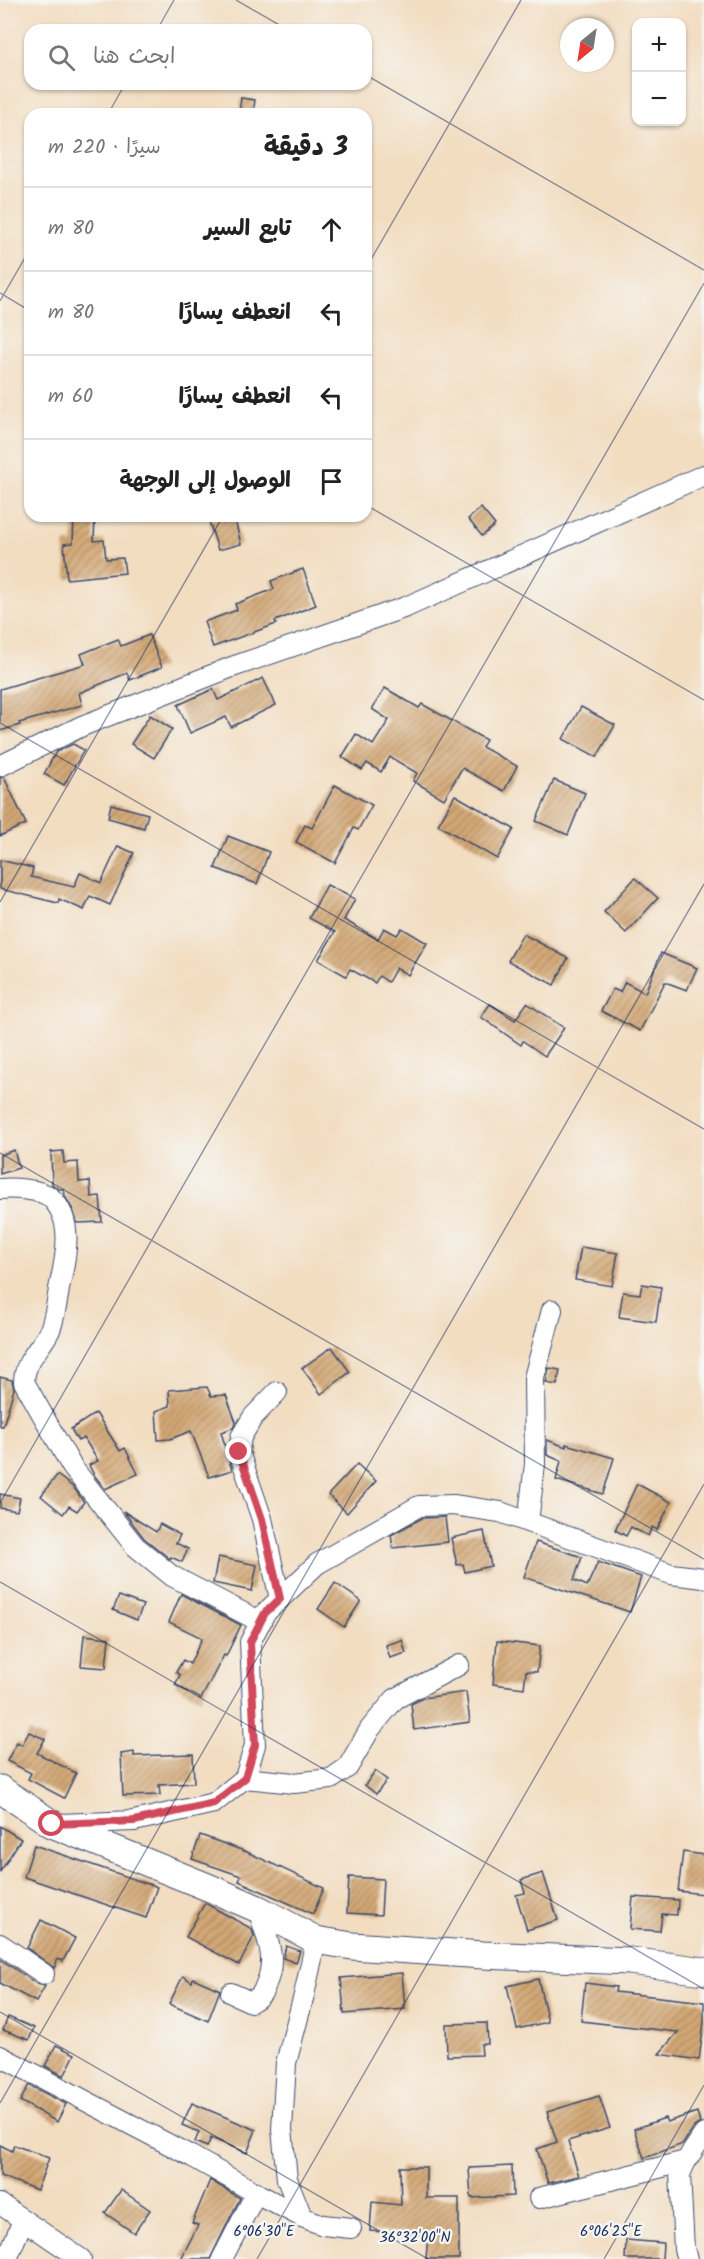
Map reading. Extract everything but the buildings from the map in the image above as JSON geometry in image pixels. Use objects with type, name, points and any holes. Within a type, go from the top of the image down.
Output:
[{"type":"main road","points":[[0,1790],[52,1824],[258,1910],[316,1940],[352,1946],[483,1955],[630,1961],[703,1970]]},
{"type":"street","points":[[0,766],[82,726],[200,680],[406,607],[704,475]]},
{"type":"street","points":[[0,1189],[31,1190],[49,1196],[62,1215],[68,1246],[55,1311],[49,1331],[24,1371],[24,1382],[72,1467],[135,1546],[172,1576],[261,1622]]},
{"type":"street","points":[[528,1522],[535,1464],[534,1378],[552,1310]]},
{"type":"street","points":[[277,1392],[253,1417],[241,1437],[239,1452],[262,1519],[280,1599]]},
{"type":"street","points":[[52,1824],[134,1821],[214,1803],[245,1778],[255,1745],[250,1642],[265,1613],[317,1564],[419,1506],[453,1505],[500,1512],[671,1574],[704,1578]]},
{"type":"street","points":[[245,1778],[294,1783],[331,1779],[348,1767],[370,1729],[395,1699],[459,1665]]},
{"type":"street","points":[[231,1993],[251,2001],[259,1998],[272,1971],[273,1955],[258,1910]]},
{"type":"street","points":[[302,2217],[287,2179],[282,2129],[286,2063],[316,1940]]},
{"type":"street","points":[[0,1944],[44,1974]]},
{"type":"street","points":[[0,2056],[302,2217],[323,2225],[351,2228]]},
{"type":"street","points":[[687,2259],[684,2249],[680,2174],[704,2134]]},
{"type":"street","points":[[539,2198],[686,2161]]},
{"type":"street","points":[[222,2259],[256,2193]]},
{"type":"street","points":[[0,2204],[81,2259]]},
{"type":"street","points":[[7,2259],[23,2220]]},
{"type":"route","points":[[52,1824],[134,1821],[214,1803],[245,1778],[255,1745],[250,1642],[265,1613],[280,1599],[262,1519],[239,1452]]}]
